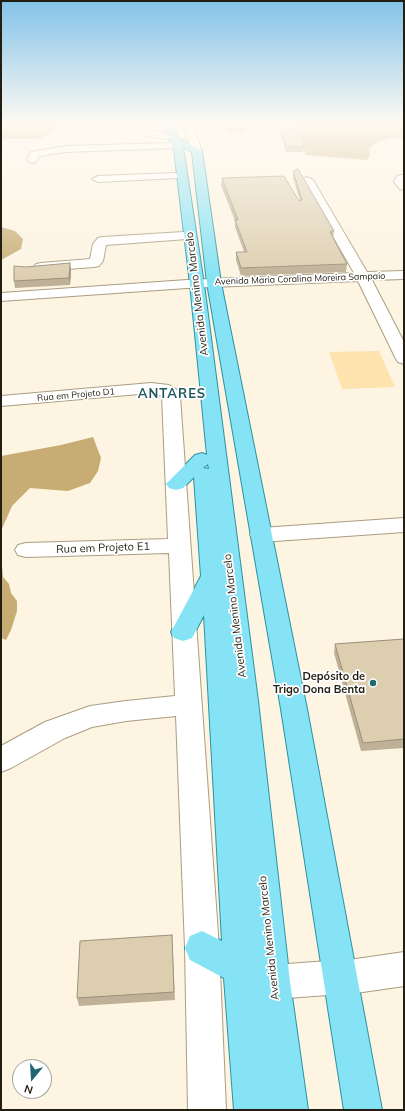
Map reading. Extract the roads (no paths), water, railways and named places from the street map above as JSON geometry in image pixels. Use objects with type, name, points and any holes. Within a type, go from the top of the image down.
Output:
[{"type":"main road","name":"Avenida Menino Marcelo","points":[[175,176],[187,241],[199,284],[245,701],[273,982],[289,1110]]},
{"type":"main road","name":"Avenida Menino Marcelo","points":[[182,176],[187,241]]},
{"type":"main road","points":[[200,176],[207,228],[199,284],[261,535],[363,1110]]},
{"type":"main road","points":[[187,241],[207,228]]},
{"type":"main road","name":"Avenida Menino Marcelo","points":[[199,284],[202,459],[224,703],[241,968],[253,1110]]},
{"type":"main road","points":[[176,484],[202,459]]},
{"type":"main road","points":[[183,632],[213,575]]},
{"type":"main road","points":[[202,948],[273,982]]},
{"type":"street","points":[[98,180],[175,176]]},
{"type":"street","points":[[307,180],[363,277],[397,329],[404,359]]},
{"type":"street","points":[[27,268],[94,263],[96,261],[99,244],[103,240],[187,241]]},
{"type":"street","name":"Avenida Maria Coralina Moreira Sampaio","points":[[1,297],[199,284],[404,275]]},
{"type":"street","name":"Rua em Projeto D1","points":[[1,402],[151,388],[163,389],[170,393],[171,396],[176,484]]},
{"type":"street","points":[[176,484],[187,705],[202,948],[207,1110]]},
{"type":"street","points":[[261,535],[404,525]]},
{"type":"street","name":"Rua em Projeto E1","points":[[26,550],[179,546]]},
{"type":"street","points":[[1,760],[55,730],[90,717],[126,710],[187,705]]},
{"type":"street","points":[[273,982],[340,977],[404,969]]},
{"type":"place","name":"Depósito de Trigo Dona Benta","points":[[373,683]]},
{"type":"district","name":"ANTARES","points":[[172,394]]}]
